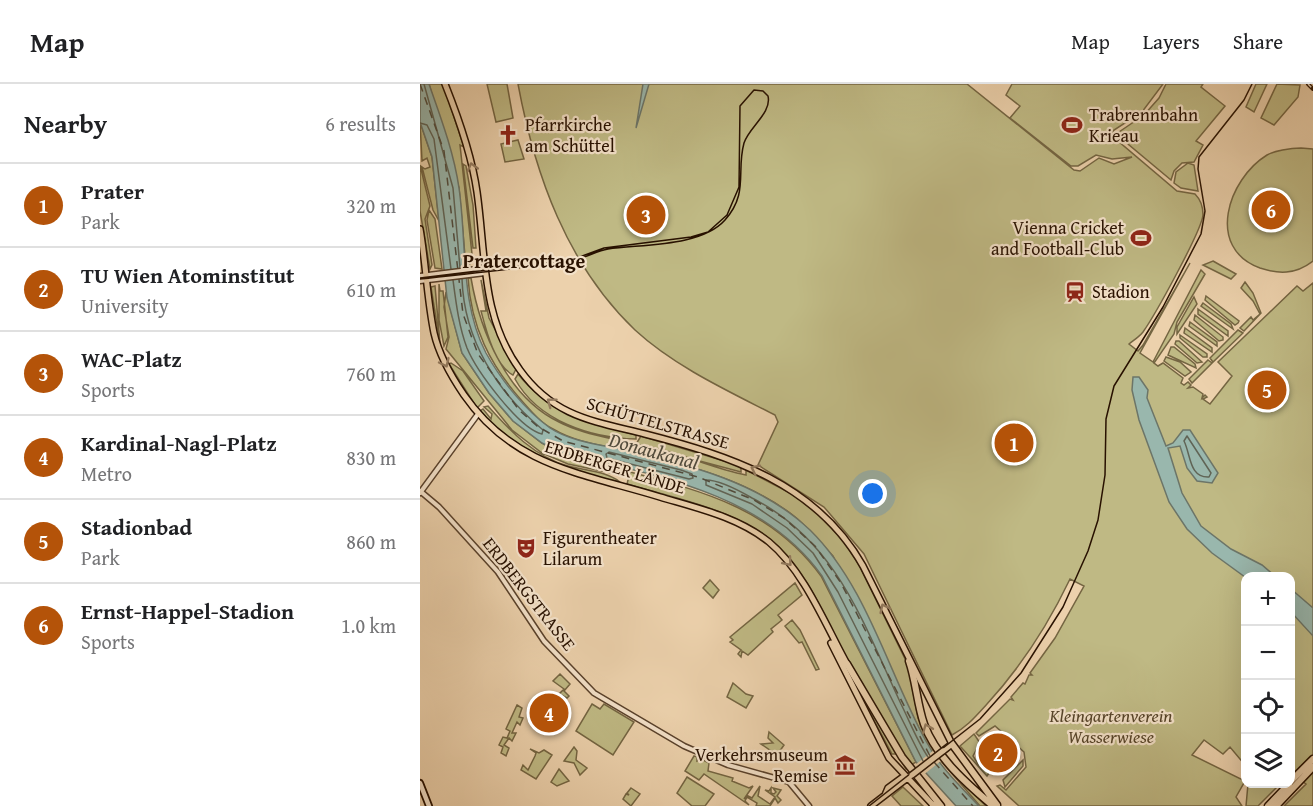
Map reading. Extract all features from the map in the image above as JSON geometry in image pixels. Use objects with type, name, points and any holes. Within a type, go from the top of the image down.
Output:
[{"type":"highway","points":[[909,661],[922,717],[931,738],[957,773],[995,806]]},
{"type":"highway","points":[[847,664],[913,772],[941,806]]},
{"type":"highway","points":[[952,744],[995,806]]},
{"type":"highway","points":[[1295,779],[1313,759]]},
{"type":"highway","points":[[1295,780],[1313,767]]},
{"type":"highway","points":[[1268,806],[1286,788]]},
{"type":"highway","points":[[1276,806],[1288,788]]},
{"type":"main road","name":"SCHÜTTELSTRASSE","points":[[445,84],[474,172],[490,308],[499,334],[521,372],[538,392],[564,411],[724,456],[773,478],[798,494],[825,516],[854,549],[952,744]]},
{"type":"main road","name":"ERDBERGER LÄNDE","points":[[420,229],[423,278],[441,355],[453,380],[478,414],[499,435],[545,463],[703,510],[749,529],[770,543],[792,566],[847,664]]},
{"type":"main road","name":"ERDBERGER LÄNDE","points":[[823,621],[885,750],[934,805]]},
{"type":"main road","points":[[871,806],[885,795],[888,788],[903,777],[910,776],[952,744]]},
{"type":"main road","points":[[420,783],[429,806]]},
{"type":"street","points":[[423,278],[441,273],[485,271]]},
{"type":"street","points":[[423,278],[442,279],[472,272]]},
{"type":"street","points":[[420,492],[478,414]]},
{"type":"street","name":"ERDBERGSTRASSE","points":[[420,492],[439,507],[498,572],[544,641],[594,693],[684,746],[728,765],[786,781],[809,806]]},
{"type":"green space","points":[[429,84],[443,84],[464,147],[460,145],[472,254],[469,267],[466,267],[459,188]]},
{"type":"green space","points":[[487,84],[507,84],[513,118],[496,122]]},
{"type":"green space","name":"Kleingartenverein Wasserwiese","points":[[518,84],[967,84],[1074,170],[1080,171],[1099,158],[1114,164],[1132,157],[1112,159],[1096,155],[1078,166],[1071,166],[1010,118],[1020,106],[1006,95],[1012,84],[1163,84],[1142,112],[1114,130],[1111,135],[1177,191],[1195,194],[1203,209],[1203,215],[1186,255],[1157,309],[1143,332],[1129,344],[1138,351],[1143,345],[1190,263],[1140,353],[1153,362],[1201,270],[1205,274],[1177,322],[1174,334],[1154,363],[1158,366],[1163,363],[1183,378],[1181,383],[1184,385],[1188,382],[1191,385],[1188,388],[1193,387],[1203,394],[1202,398],[1205,395],[1207,397],[1203,399],[1210,404],[1232,376],[1218,362],[1297,286],[1303,291],[1313,283],[1313,806],[1284,806],[1306,784],[1295,776],[1295,572],[1241,572],[1241,760],[1230,747],[1223,754],[1204,740],[1192,755],[1241,779],[1241,788],[1236,797],[1242,806],[1019,806],[997,786],[1000,785],[1006,790],[1026,767],[1024,752],[995,726],[979,736],[976,733],[1010,699],[1013,700],[1011,697],[1023,683],[1025,684],[1029,675],[1032,675],[1030,673],[1055,638],[1084,586],[1070,579],[1053,613],[1012,675],[975,717],[952,735],[864,554],[824,507],[758,465],[778,422],[775,415],[702,377],[650,343],[611,304],[590,277],[557,217],[534,152]]},
{"type":"green space","points":[[1166,84],[1203,84],[1201,87],[1225,106],[1196,141],[1203,145],[1194,162],[1182,163],[1174,171],[1171,180],[1116,134],[1144,115],[1159,98]]},
{"type":"green space","points":[[1256,84],[1267,84],[1254,112],[1246,107]]},
{"type":"green space","points":[[1277,84],[1300,85],[1298,97],[1274,125],[1261,118]]},
{"type":"green space","points":[[420,122],[432,157],[439,221],[433,210],[422,167],[425,169],[430,167],[427,158],[422,161]]},
{"type":"green space","points":[[518,140],[524,159],[505,162],[501,144]]},
{"type":"green space","points":[[1313,149],[1313,261],[1300,269],[1287,272],[1260,268],[1243,258],[1232,245],[1228,230],[1228,213],[1233,196],[1253,166],[1267,155],[1282,150]]},
{"type":"green space","points":[[1188,163],[1194,165],[1198,191],[1181,188],[1174,183],[1176,172]]},
{"type":"green space","points":[[463,164],[466,166],[473,205],[476,248],[473,248]]},
{"type":"green space","points":[[420,165],[430,206],[425,219],[432,265],[430,269],[420,211]]},
{"type":"green space","points":[[429,210],[435,219],[442,269],[435,268],[427,220]]},
{"type":"green space","points":[[1213,261],[1236,274],[1231,279],[1203,265]]},
{"type":"green space","points":[[468,278],[471,278],[481,319],[489,340],[511,379],[525,396],[541,411],[559,422],[584,432],[634,445],[632,452],[571,438],[549,426],[533,413],[500,373],[484,344],[473,313]]},
{"type":"green space","points":[[481,280],[489,318],[516,369],[513,375],[501,364],[489,337],[481,311],[486,311]]},
{"type":"green space","points":[[1245,282],[1253,293],[1261,313],[1244,331],[1240,328],[1251,317],[1253,320],[1260,314],[1253,301],[1241,288]]},
{"type":"green space","points":[[439,284],[440,291],[443,291],[448,337],[444,346],[439,320]]},
{"type":"green space","points":[[435,286],[440,343],[431,287]]},
{"type":"green space","points":[[446,292],[462,353],[489,393],[513,421],[542,443],[561,453],[627,470],[626,476],[568,464],[542,453],[512,430],[446,349],[449,337],[444,307]]},
{"type":"green space","points":[[1206,296],[1239,321],[1238,323],[1235,325],[1205,300]]},
{"type":"green space","points":[[1194,297],[1197,304],[1177,334],[1177,327]]},
{"type":"green space","points":[[1203,303],[1231,324],[1233,329],[1201,306]]},
{"type":"green space","points":[[1198,309],[1228,331],[1228,336],[1198,314]]},
{"type":"green space","points":[[1195,315],[1223,337],[1223,340],[1219,341],[1194,320]]},
{"type":"green space","points":[[1190,322],[1217,342],[1217,346],[1189,326]]},
{"type":"green space","points":[[1185,328],[1212,348],[1212,352],[1184,333]]},
{"type":"green space","points":[[1238,330],[1243,333],[1213,362],[1210,358]]},
{"type":"green space","points":[[1180,335],[1207,354],[1207,357],[1203,357],[1180,338]]},
{"type":"green space","points":[[1179,341],[1202,362],[1197,363],[1175,344]]},
{"type":"green space","points":[[1171,347],[1195,364],[1196,368],[1168,355]]},
{"type":"green space","points":[[1166,357],[1180,362],[1191,372],[1185,376],[1164,361]]},
{"type":"green space","points":[[1208,360],[1212,363],[1192,383],[1189,379]]},
{"type":"green space","points":[[449,364],[463,371],[484,401],[477,408]]},
{"type":"green space","points":[[518,374],[530,388],[557,408],[585,421],[636,435],[636,439],[584,431],[552,416],[525,394],[515,379]]},
{"type":"green space","points":[[488,406],[514,434],[534,450],[556,462],[602,473],[620,482],[562,466],[526,449],[494,425],[480,411],[483,409],[491,419],[492,414],[484,407]]},
{"type":"green space","points":[[641,436],[741,466],[741,472],[636,444]]},
{"type":"green space","points":[[636,445],[664,450],[746,475],[746,470],[792,494],[816,512],[843,540],[859,565],[908,665],[918,718],[934,750],[932,752],[833,556],[809,530],[794,516],[758,493],[696,469],[634,452]]},
{"type":"green space","points":[[630,472],[685,487],[736,507],[760,519],[802,553],[821,576],[916,762],[911,765],[888,729],[858,680],[801,573],[778,546],[745,523],[707,507],[627,484]]},
{"type":"green space","points":[[710,580],[719,590],[713,598],[703,588]]},
{"type":"green space","points":[[795,583],[802,595],[778,615],[782,620],[771,629],[773,632],[748,655],[742,651],[741,657],[738,654],[741,650],[730,642],[733,640],[730,637]]},
{"type":"green space","points":[[792,620],[800,630],[819,669],[816,670],[802,642],[799,643],[785,626]]},
{"type":"green space","points":[[560,674],[570,684],[564,691],[569,696],[567,698],[559,694],[564,689],[553,681]]},
{"type":"green space","points":[[850,675],[908,768],[906,769],[897,754],[892,754]]},
{"type":"green space","points":[[733,683],[746,694],[753,696],[746,708],[727,697]]},
{"type":"green space","points":[[592,704],[600,709],[604,704],[634,722],[613,755],[576,731]]},
{"type":"green space","points":[[517,705],[522,708],[519,717],[523,718],[520,725],[517,722],[512,733],[516,733],[512,741],[509,738],[504,745],[509,748],[506,756],[501,753],[503,747],[499,745],[503,737],[507,738],[510,731],[506,729]]},
{"type":"green space","points":[[769,732],[784,745],[777,755],[761,744],[773,743],[768,738]]},
{"type":"green space","points":[[974,734],[980,743],[973,756],[980,767],[989,773],[987,776],[960,746]]},
{"type":"green space","points":[[574,747],[577,751],[576,760],[587,768],[580,775],[574,763],[564,761]]},
{"type":"green space","points":[[530,749],[539,753],[544,750],[552,755],[536,779],[521,770],[523,765],[528,770],[535,756],[536,753]]},
{"type":"green space","points":[[694,756],[697,757],[697,761],[701,759],[709,763],[708,771],[733,778],[732,781],[749,788],[753,786],[744,799],[748,796],[752,798],[760,786],[758,796],[770,804],[775,797],[765,790],[769,791],[771,788],[771,793],[774,794],[776,792],[773,788],[781,790],[777,796],[781,800],[778,803],[775,798],[770,806],[756,806],[757,803],[747,797],[745,801],[749,805],[704,774],[699,780],[685,771]]},
{"type":"green space","points":[[1023,760],[1023,766],[1005,787],[1003,780]]},
{"type":"green space","points":[[941,761],[986,806],[980,806]]},
{"type":"green space","points":[[559,769],[569,781],[557,786],[551,782]]},
{"type":"green space","points":[[687,777],[714,794],[705,806],[692,806],[677,793]]},
{"type":"green space","points":[[903,787],[923,806],[901,806],[892,796]]},
{"type":"green space","points":[[631,788],[640,794],[631,806],[623,799],[626,794],[629,795],[627,793]]},
{"type":"green space","points":[[1248,788],[1276,788],[1258,806],[1246,806]]},
{"type":"water","name":"Donaukanal","points":[[420,84],[429,84],[454,162],[459,188],[468,293],[472,314],[486,353],[506,384],[532,412],[558,433],[675,462],[724,478],[770,500],[810,530],[830,552],[862,603],[912,714],[931,750],[950,775],[979,806],[956,806],[916,762],[822,576],[797,548],[769,524],[738,506],[669,479],[561,453],[542,443],[513,421],[489,393],[462,353],[447,298],[432,157],[420,122]]},
{"type":"water","points":[[643,84],[649,84],[636,128]]},
{"type":"water","points":[[1133,377],[1139,377],[1148,390],[1147,398],[1166,446],[1173,443],[1183,430],[1190,430],[1218,473],[1212,483],[1197,481],[1187,468],[1180,446],[1168,448],[1182,493],[1201,526],[1231,549],[1262,565],[1270,572],[1241,572],[1241,574],[1212,553],[1187,529],[1169,502],[1139,420],[1132,390]]},
{"type":"water","points":[[1295,592],[1313,608],[1313,636],[1295,616]]},
{"type":"pier","points":[[934,750],[942,760],[922,776],[915,765]]},
{"type":"ferry route","points":[[420,84],[444,151],[463,314],[478,354],[519,410],[537,426],[563,441],[698,477],[754,500],[784,518],[815,546],[841,583],[931,758]]},
{"type":"ferry route","points":[[934,762],[973,806]]},
{"type":"tram line","points":[[869,806],[980,719],[1021,673],[1063,607],[1088,551],[1098,520],[1105,475],[1106,419],[1114,386],[1163,307],[1201,234],[1205,211],[1198,169],[1199,157],[1244,100],[1252,84]]},
{"type":"tram line","points":[[420,278],[574,259],[604,248],[691,237],[708,232],[727,215],[739,187],[740,106],[754,90],[763,91],[768,96],[767,108],[744,143],[739,191],[737,201],[725,220],[714,229],[701,235],[686,240],[608,249],[573,260],[420,279]]},
{"type":"railway","points":[[1308,84],[1313,89]]},
{"type":"place","name":"Trabrennbahn Krieau","points":[[1072,125]]},
{"type":"place","name":"Pfarrkirche am Schüttel","points":[[508,135]]},
{"type":"place","name":"Ernst-Happel-Stadion","points":[[1271,210]]},
{"type":"place","name":"WAC-Platz","points":[[646,215]]},
{"type":"place","name":"Vienna Cricket and Football-Club","points":[[1141,238]]},
{"type":"place","name":"Stadion","points":[[1075,292]]},
{"type":"place","name":"Stadionbad","points":[[1267,390]]},
{"type":"place","name":"Prater","points":[[1014,443]]},
{"type":"place","name":"Figurentheater Lilarum","points":[[526,548]]},
{"type":"place","name":"Kardinal-Nagl-Platz","points":[[549,713]]},
{"type":"place","name":"TU Wien Atominstitut","points":[[998,753]]},
{"type":"place","name":"Verkehrsmuseum Remise","points":[[845,765]]},
{"type":"district","name":"Pratercottage","points":[[524,261]]}]
